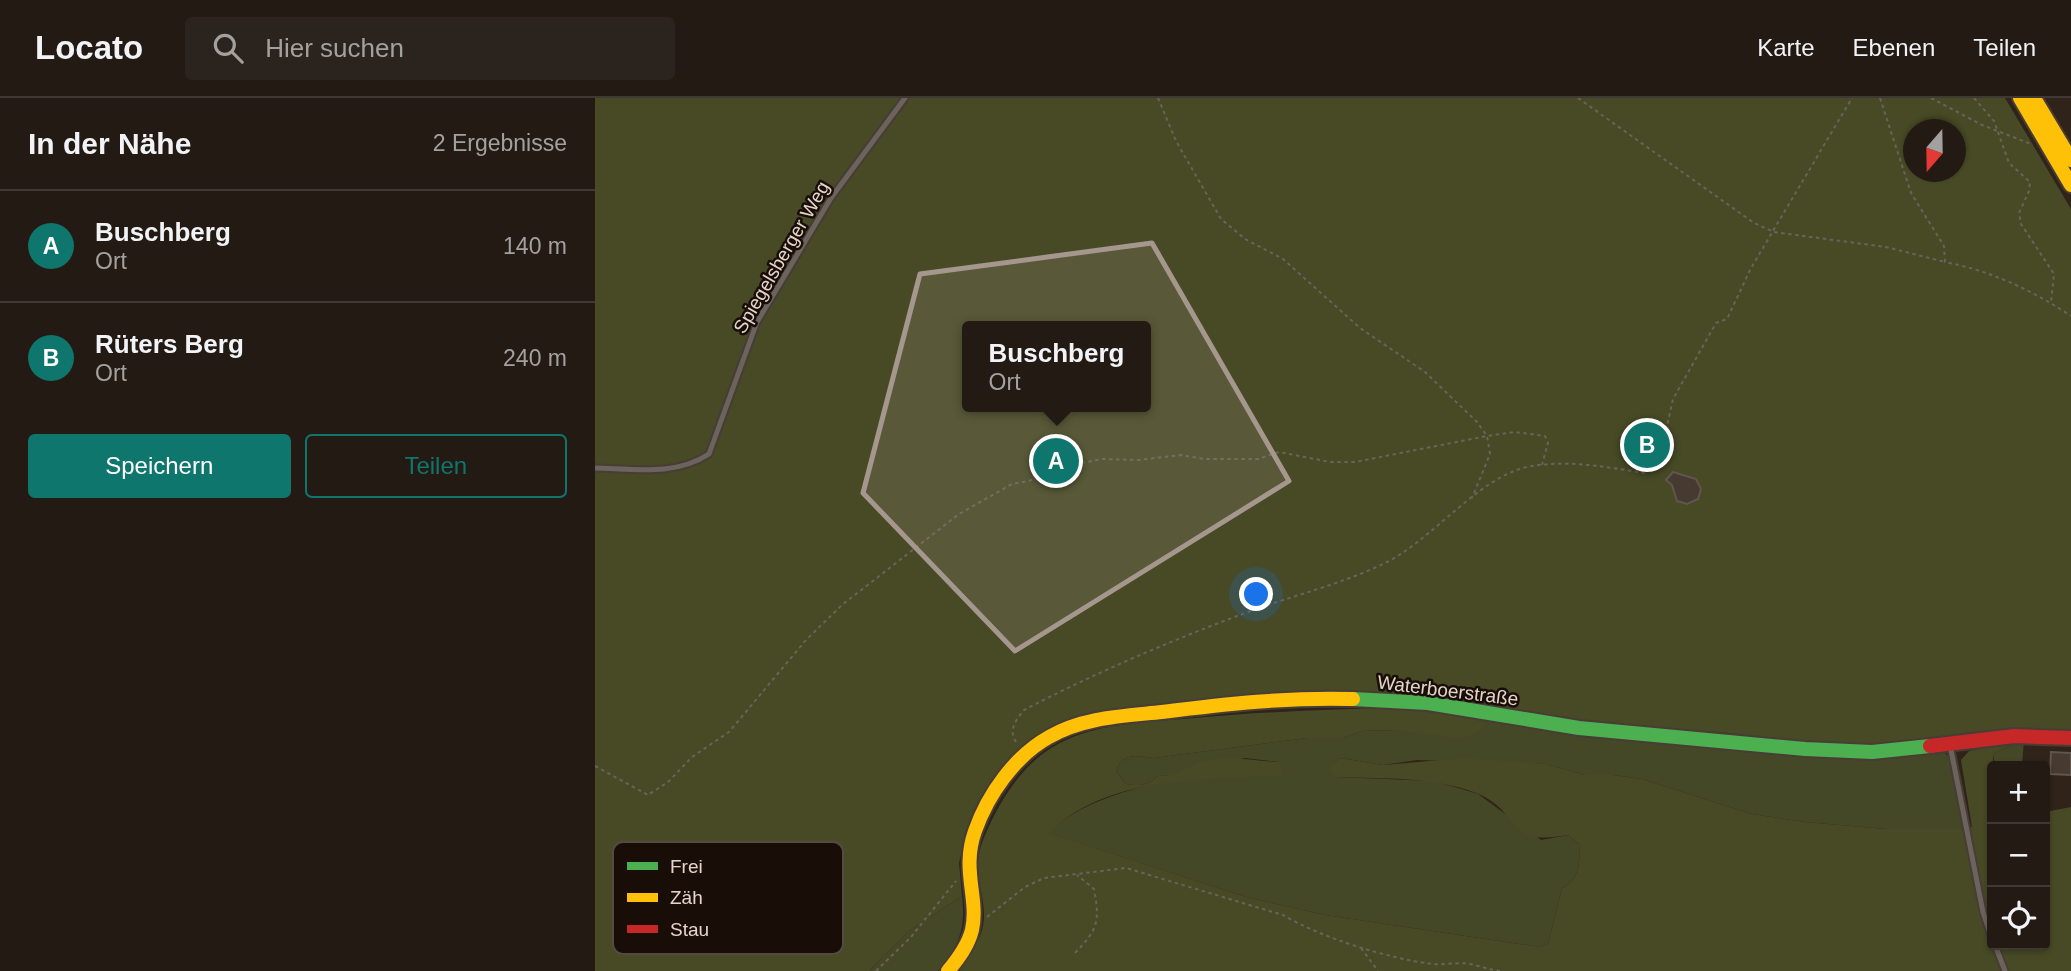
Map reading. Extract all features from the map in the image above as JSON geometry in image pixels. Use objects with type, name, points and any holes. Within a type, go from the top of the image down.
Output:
[{"type":"street","points":[[2020,98],[2071,185]]},
{"type":"street","points":[[2034,98],[2071,160]]},
{"type":"street","name":"Waterboerstraße","points":[[974,925],[968,872],[971,845],[979,823],[999,787],[1024,755],[1053,734],[1096,720],[1234,705],[1357,699],[1412,701],[1601,731],[1686,736],[1793,749],[1873,752],[2017,734],[2071,738]]},
{"type":"street","points":[[949,971],[966,948],[974,925]]},
{"type":"lane","name":"Spiegelsberger Weg","points":[[595,468],[665,469],[692,466],[709,454],[757,322],[831,198],[905,98]]},
{"type":"lane","points":[[1949,742],[1987,924]]},
{"type":"lane","points":[[1997,950],[2005,971]]},
{"type":"path","points":[[1158,98],[1176,141],[1221,219],[1245,239],[1283,259],[1360,328],[1425,372],[1458,402],[1487,436],[1490,454],[1472,498]]},
{"type":"path","points":[[1578,98],[1754,223],[1774,232],[1886,247],[1984,270],[2051,303],[2071,316]]},
{"type":"path","points":[[1024,755],[1012,736],[1014,723],[1024,710],[1239,615],[1349,579],[1390,561],[1421,542],[1472,498],[1511,474],[1542,465],[1644,472],[1662,456],[1671,442],[1667,426],[1673,399],[1690,367],[1716,323],[1727,319],[1751,268],[1851,98]]},
{"type":"path","points":[[1880,98],[1911,193],[1944,246],[1945,262]]},
{"type":"path","points":[[1931,98],[1982,125],[2027,144],[2044,139]]},
{"type":"path","points":[[1974,98],[1988,110],[2009,163],[2029,181],[2029,191],[2019,213],[2021,224],[2054,274],[2051,303]]},
{"type":"path","points":[[595,766],[648,795],[668,782],[692,757],[729,732],[806,640],[842,605],[959,514],[1012,484],[1056,468],[1102,459],[1138,460],[1181,455],[1204,459],[1258,460],[1279,452],[1330,462],[1355,462],[1515,432],[1545,436],[1548,443],[1542,465]]},
{"type":"path","points":[[974,925],[1025,887],[1056,876],[1126,868],[1283,915],[1305,928],[1361,947],[1410,960],[1436,964],[1470,964],[1501,971]]},
{"type":"path","points":[[876,971],[911,937],[952,883],[968,872]]},
{"type":"path","points":[[1075,953],[1093,934],[1098,915],[1094,890],[1076,875]]},
{"type":"path","points":[[1361,947],[1378,971]]},
{"type":"highlighted area","points":[[1152,243],[1289,481],[1015,651],[863,493],[920,274]]},
{"type":"green space","points":[[595,98],[2005,98],[2071,209],[2071,732],[2022,728],[1911,742],[1833,746],[1729,733],[1582,722],[1411,694],[1225,699],[1102,713],[1052,728],[1010,759],[978,811],[962,850],[959,863],[962,896],[909,931],[869,971],[595,971]]},
{"type":"green space","points":[[1401,708],[1484,718],[1485,724],[1479,731],[1462,739],[1396,730],[1362,731],[1343,738],[1307,738],[1154,758],[1127,758],[1116,771],[1126,784],[1131,785],[1147,783],[1158,776],[1220,758],[1279,762],[1284,770],[1282,775],[1190,780],[1128,790],[1099,800],[1073,814],[1049,833],[1246,897],[1325,915],[1540,947],[1548,944],[1562,888],[1576,875],[1579,844],[1568,835],[1547,837],[1522,832],[1501,809],[1476,793],[1425,781],[1336,777],[1330,771],[1333,763],[1340,758],[1383,765],[1465,758],[1546,764],[1585,775],[1642,779],[1752,814],[1886,829],[1963,829],[1972,827],[1961,760],[1969,751],[2024,739],[1993,754],[1993,761],[1987,761],[1987,950],[2050,950],[2050,811],[2071,807],[2071,971],[955,971],[978,941],[983,923],[978,863],[986,833],[1015,782],[1046,752],[1087,732],[1135,723],[1319,710]]},
{"type":"green space","points":[[1484,718],[1613,739],[1719,746],[1789,755],[1879,756],[1944,752],[1950,758],[1963,829],[1886,829],[1752,814],[1642,779],[1585,775],[1546,764],[1417,760],[1383,765],[1340,758],[1333,763],[1336,777],[1435,781],[1478,794],[1541,840],[1568,835],[1579,844],[1576,875],[1562,888],[1548,944],[1540,947],[1325,915],[1246,897],[1048,833],[1070,816],[1096,802],[1126,792],[1157,783],[1279,762],[1245,758],[1177,775],[1158,776],[1143,785],[1135,785],[1126,784],[1116,771],[1127,758],[1154,758],[1307,738],[1343,738],[1362,731],[1396,730]]},
{"type":"green space","points":[[2024,739],[2022,761],[1994,761],[1993,754]]},
{"type":"green space","points":[[962,896],[962,928],[956,945],[938,971],[869,971],[909,931]]},
{"type":"building","points":[[1673,472],[1696,479],[1701,489],[1698,499],[1687,504],[1677,501],[1672,485],[1666,480]]},
{"type":"building","points":[[2051,752],[2071,753],[2071,775],[2050,774]]},
{"type":"traffic: fast","points":[[1353,699],[1428,703],[1579,728],[1805,749],[1872,752],[1930,746]]},
{"type":"traffic: slow","points":[[2020,98],[2071,185]]},
{"type":"traffic: slow","points":[[2034,98],[2071,160]]},
{"type":"traffic: slow","points":[[948,971],[965,947],[972,930],[974,918],[970,858],[975,831],[987,803],[1004,777],[1037,745],[1062,730],[1104,718],[1257,702],[1353,699]]},
{"type":"traffic: jam","points":[[1930,746],[2014,736],[2071,738]]},
{"type":"place","name":"Rüters Berg","points":[[1647,445]]},
{"type":"place","name":"Buschberg","points":[[1056,461]]}]
